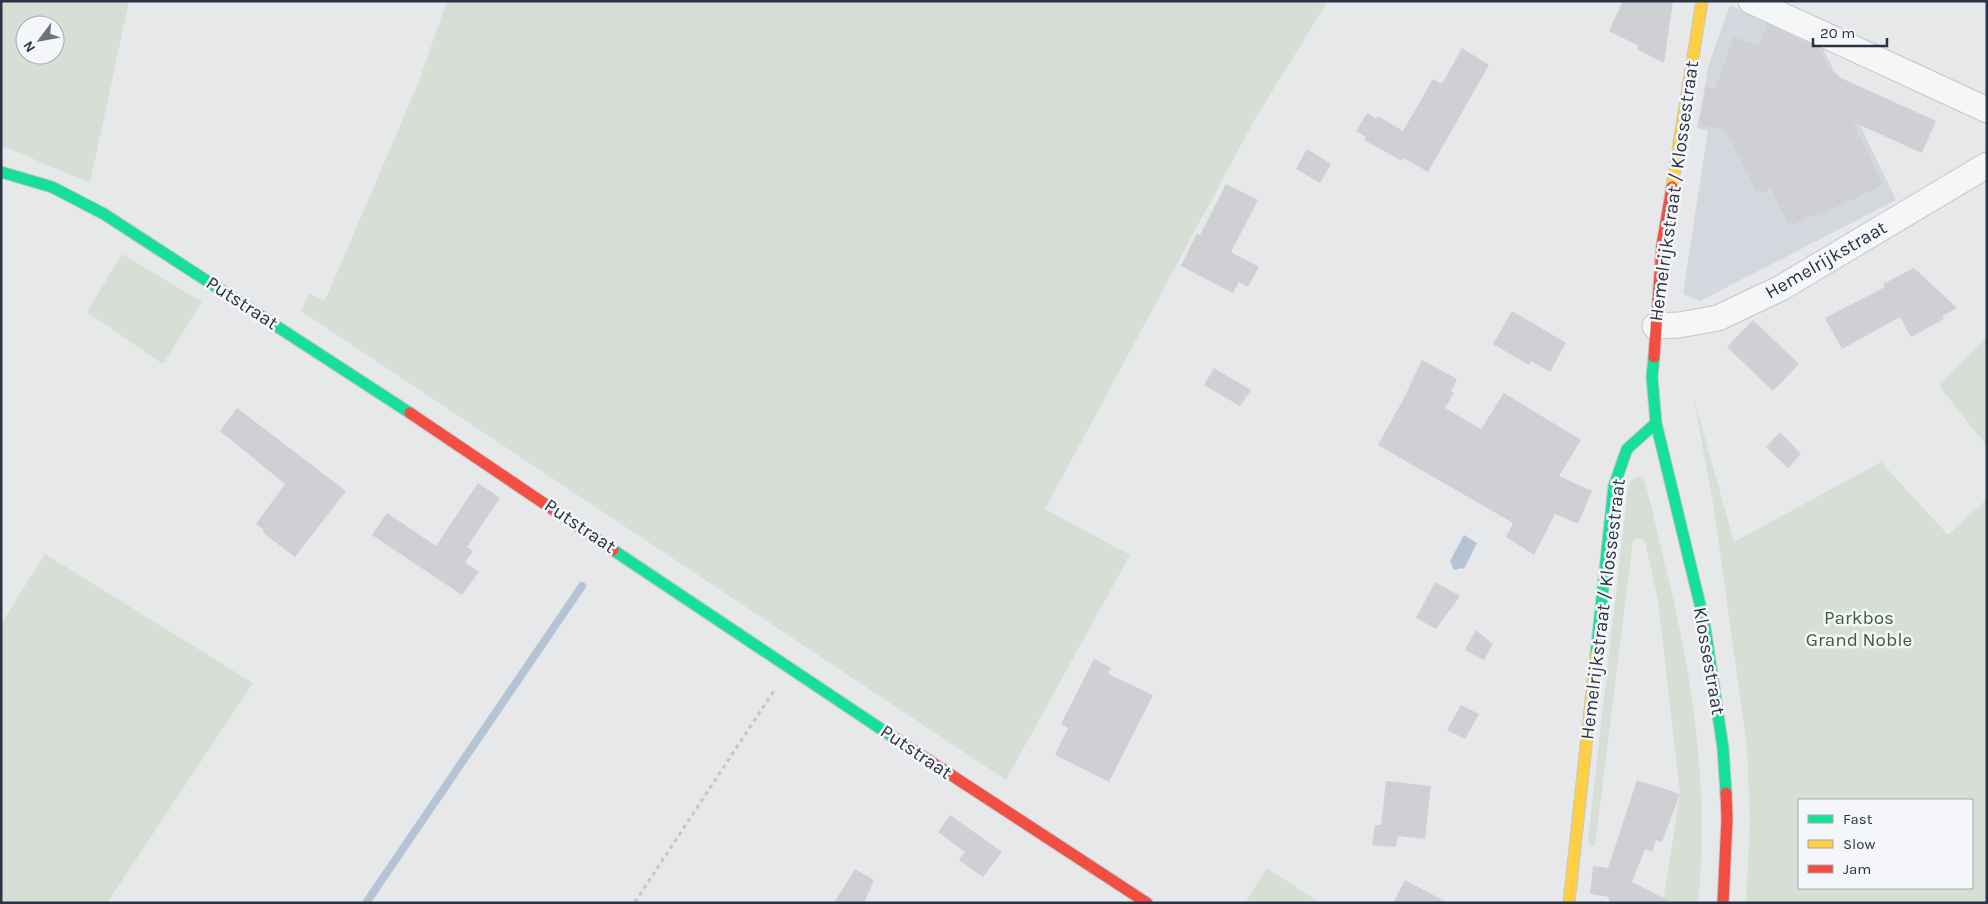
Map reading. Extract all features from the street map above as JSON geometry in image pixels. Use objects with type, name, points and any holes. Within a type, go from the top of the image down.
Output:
[{"type":"street","name":"Hemelrijkstraat / Klossestraat","points":[[1569,903],[1614,486],[1627,449],[1656,423],[1652,377],[1662,245],[1702,1]]},
{"type":"street","points":[[1751,1],[1987,110]]},
{"type":"street","name":"Hemelrijkstraat","points":[[1655,326],[1679,325],[1718,318],[1772,292],[1987,165]]},
{"type":"street","name":"Putstraat","points":[[1,172],[52,187],[104,214],[334,362],[928,761],[1147,903]]},
{"type":"street","name":"Klossestraat","points":[[1656,423],[1704,621],[1715,688],[1723,748],[1727,819],[1723,903]]},
{"type":"path","points":[[635,902],[789,667]]},
{"type":"shaded area","points":[[1730,5],[1821,44],[1896,200],[1700,301],[1683,294],[1708,130],[1697,128],[1709,64]]},
{"type":"green space","points":[[1,1],[129,1],[90,183],[10,149],[1,148]]},
{"type":"green space","points":[[447,1],[1328,1],[1255,119],[1045,509],[1130,555],[1006,780],[301,311],[309,294],[325,301],[419,81]]},
{"type":"green space","points":[[122,254],[202,302],[163,364],[87,312]]},
{"type":"green space","points":[[1987,339],[1987,446],[1939,386]]},
{"type":"green space","name":"Parkbos Grand Noble","points":[[1694,399],[1734,542],[1881,462],[1948,535],[1987,499],[1987,903],[1746,903],[1750,820],[1747,747],[1714,509]]},
{"type":"green space","points":[[1643,476],[1654,516],[1682,642],[1696,728],[1702,815],[1698,903],[1663,903],[1680,794],[1658,600],[1645,542],[1641,538],[1633,540],[1595,846],[1590,845],[1588,840],[1628,487],[1632,479]]},
{"type":"green space","points":[[45,554],[253,683],[107,903],[1,903],[1,624]]},
{"type":"green space","points":[[1267,868],[1320,903],[1245,903]]},
{"type":"water","points":[[1464,535],[1477,543],[1464,569],[1454,570],[1450,561]]},
{"type":"building","points":[[1623,1],[1673,1],[1664,63],[1637,49],[1639,46],[1609,31]]},
{"type":"building","points":[[1767,24],[1818,48],[1827,66],[1841,78],[1936,121],[1922,153],[1853,122],[1883,185],[1821,214],[1820,212],[1789,226],[1771,188],[1761,193],[1757,192],[1726,130],[1699,125],[1706,87],[1715,89],[1734,37],[1759,46]]},
{"type":"building","points":[[1462,48],[1489,65],[1428,172],[1404,158],[1402,161],[1364,140],[1366,137],[1356,131],[1367,113],[1376,119],[1378,116],[1403,131],[1433,79],[1442,84]]},
{"type":"building","points":[[1307,149],[1331,164],[1320,183],[1296,169]]},
{"type":"building","points":[[1226,184],[1258,200],[1231,252],[1259,267],[1248,287],[1239,282],[1233,293],[1181,266],[1197,233],[1200,235]]},
{"type":"building","points":[[1914,268],[1957,308],[1942,316],[1944,319],[1911,337],[1900,317],[1842,349],[1825,318],[1885,287],[1883,284]]},
{"type":"building","points":[[1512,311],[1566,343],[1550,372],[1531,361],[1529,365],[1493,344]]},
{"type":"building","points":[[1753,320],[1799,364],[1773,391],[1727,347]]},
{"type":"building","points":[[1422,360],[1457,379],[1451,391],[1454,393],[1445,408],[1481,429],[1504,393],[1581,440],[1559,476],[1592,491],[1578,524],[1555,514],[1534,555],[1506,537],[1513,523],[1378,445],[1403,400]]},
{"type":"building","points":[[1214,368],[1251,390],[1240,406],[1204,385]]},
{"type":"building","points":[[237,408],[346,491],[295,557],[263,533],[264,530],[256,524],[285,484],[220,431]]},
{"type":"building","points":[[1780,432],[1801,454],[1788,468],[1766,447]]},
{"type":"building","points":[[478,483],[500,498],[467,547],[473,551],[465,562],[479,572],[462,595],[372,535],[387,513],[436,546]]},
{"type":"building","points":[[1435,582],[1460,596],[1436,629],[1416,618]]},
{"type":"building","points":[[1476,630],[1493,644],[1484,660],[1465,650]]},
{"type":"building","points":[[1094,659],[1111,668],[1108,674],[1153,695],[1109,782],[1055,755],[1068,728],[1061,724]]},
{"type":"building","points":[[1461,705],[1479,714],[1465,739],[1447,730]]},
{"type":"building","points":[[1637,780],[1680,794],[1662,842],[1656,840],[1652,852],[1645,849],[1632,882],[1673,903],[1609,903],[1609,897],[1590,894],[1593,866],[1608,868]]},
{"type":"building","points":[[1386,781],[1431,786],[1425,839],[1398,836],[1396,847],[1372,845],[1375,825],[1381,825]]},
{"type":"building","points":[[950,815],[1002,852],[983,877],[959,860],[965,852],[938,832]]},
{"type":"building","points":[[855,869],[874,880],[864,903],[834,903]]},
{"type":"building","points":[[1405,880],[1448,903],[1393,903]]},
{"type":"waterway","points":[[366,903],[582,586]]},
{"type":"traffic: fast","points":[[1,172],[52,187],[104,214],[410,413]]},
{"type":"traffic: fast","points":[[1654,357],[1652,377],[1656,423],[1704,621],[1723,748],[1726,793]]},
{"type":"traffic: fast","points":[[1596,654],[1614,486],[1627,449],[1656,423]]},
{"type":"traffic: fast","points":[[613,550],[893,737]]},
{"type":"traffic: slow","points":[[1672,187],[1702,1]]},
{"type":"traffic: slow","points":[[1569,903],[1596,654]]},
{"type":"traffic: jam","points":[[1654,357],[1662,245],[1672,187]]},
{"type":"traffic: jam","points":[[410,413],[613,550]]},
{"type":"traffic: jam","points":[[893,737],[1147,903]]},
{"type":"traffic: jam","points":[[1723,903],[1727,819],[1726,793]]}]
